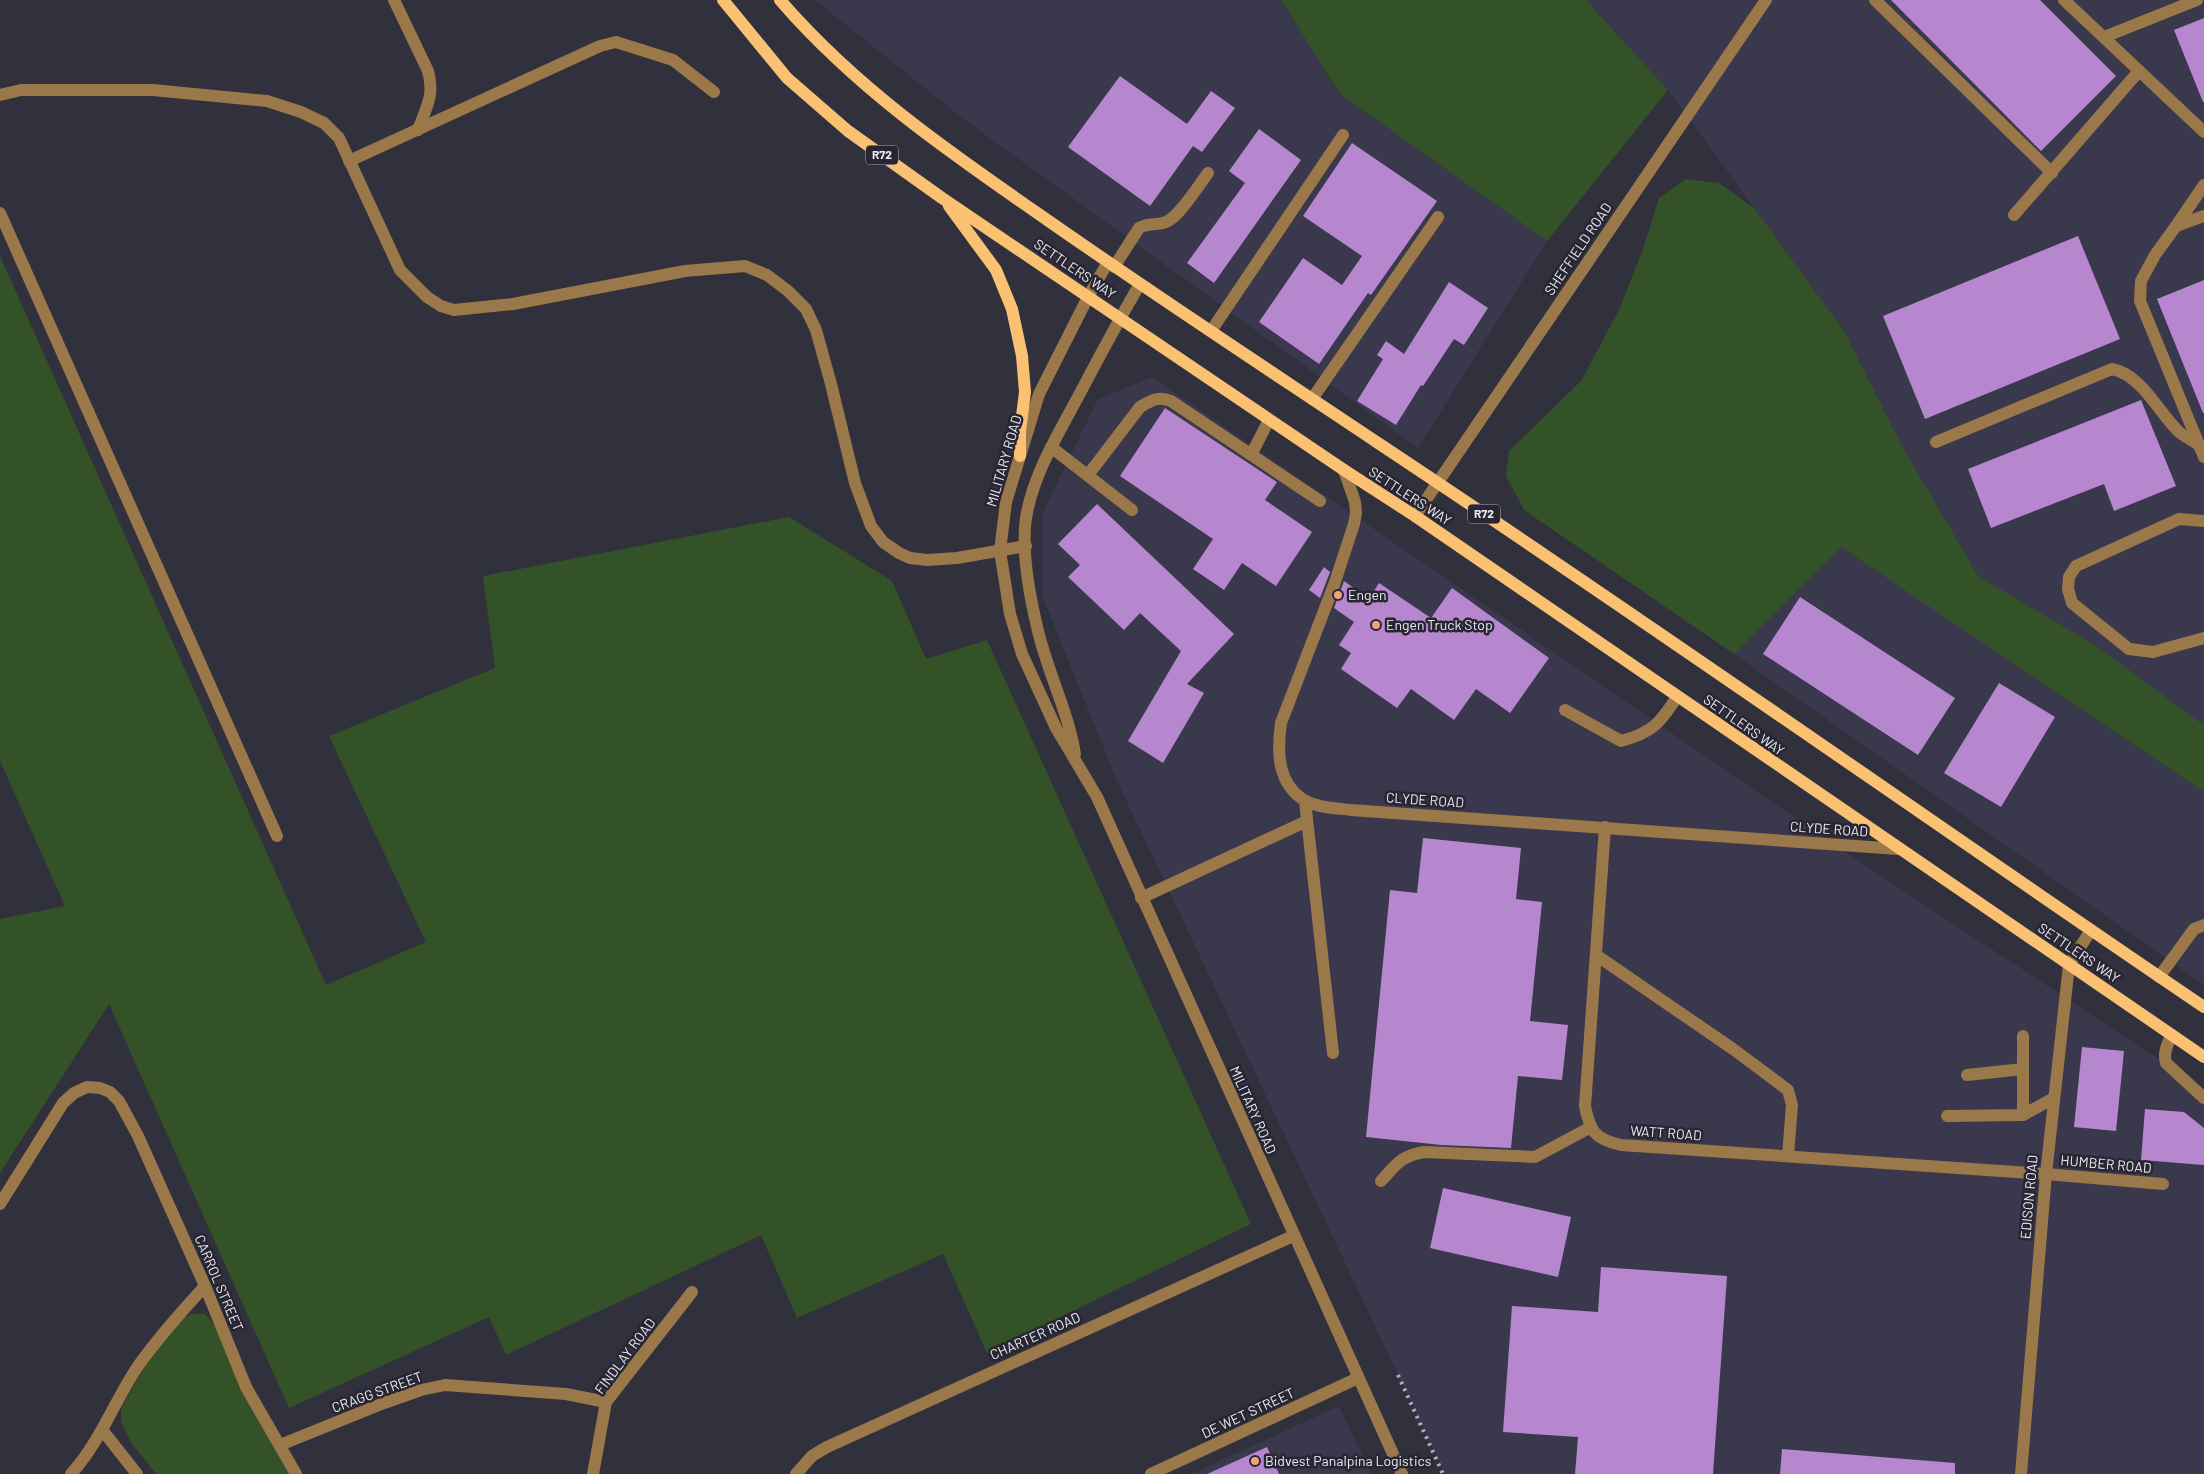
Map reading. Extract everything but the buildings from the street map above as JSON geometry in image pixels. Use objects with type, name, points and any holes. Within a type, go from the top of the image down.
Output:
[{"type":"main road","name":"SETTLERS WAY","points":[[723,0],[787,78],[848,131],[942,198],[1120,317],[1269,420],[1415,516],[2204,1057]]},
{"type":"main road","name":"SETTLERS WAY","points":[[780,0],[874,94],[933,141],[1111,265],[1438,482],[2204,1007]]},
{"type":"main road","points":[[942,198],[996,270],[1012,309],[1022,356],[1025,392],[1020,432],[1020,456]]},
{"type":"street","points":[[394,0],[428,71],[431,83],[431,96],[418,130]]},
{"type":"street","points":[[1875,0],[2052,173]]},
{"type":"street","points":[[2064,0],[2204,132]]},
{"type":"street","points":[[2104,37],[2197,0]]},
{"type":"street","name":"SHEFFIELD ROAD","points":[[1415,516],[1761,2]]},
{"type":"street","points":[[350,161],[600,46],[616,42],[673,60],[714,92]]},
{"type":"street","points":[[2014,215],[2139,71]]},
{"type":"street","points":[[0,96],[21,90],[153,90],[267,101],[301,112],[324,123],[338,138],[400,270],[427,297],[441,306],[454,310],[514,304],[685,271],[745,266],[766,275],[788,291],[806,309],[816,330],[832,384],[855,483],[871,526],[884,542],[899,553],[910,558],[927,560],[957,558],[1026,546]]},
{"type":"street","points":[[1210,331],[1344,135]]},
{"type":"street","name":"MILITARY ROAD","points":[[1208,173],[1172,219],[1158,225],[1144,225],[1139,228],[1088,297],[1039,394],[1006,502],[1000,551],[1010,614],[1022,654],[1056,728],[1076,759],[1096,797],[1402,1474]]},
{"type":"street","points":[[2204,185],[2155,255],[2141,281],[2140,300],[2204,457]]},
{"type":"street","points":[[0,213],[277,836]]},
{"type":"street","points":[[1312,399],[1438,216]]},
{"type":"street","points":[[2176,226],[2204,216]]},
{"type":"street","name":"MILITARY ROAD","points":[[1076,759],[1068,719],[1038,632],[1030,591],[1026,520],[1032,491],[1051,446],[1120,317],[1140,284]]},
{"type":"street","points":[[1936,442],[2112,369],[2124,371],[2142,388],[2180,433],[2199,444]]},
{"type":"street","points":[[1088,475],[1140,407],[1162,397],[1171,401],[1320,501]]},
{"type":"street","points":[[1251,455],[1269,420]]},
{"type":"street","points":[[1051,446],[1132,510]]},
{"type":"street","name":"CLYDE ROAD","points":[[1344,470],[1355,502],[1354,524],[1334,584],[1281,722],[1278,742],[1278,757],[1289,786],[1305,800],[1322,807],[1351,810],[1898,849]]},
{"type":"street","points":[[2204,521],[2179,518],[2076,566],[2069,578],[2068,589],[2072,603],[2129,649],[2152,652],[2204,638]]},
{"type":"street","points":[[1565,710],[1620,741],[1638,737],[1660,722],[1677,697]]},
{"type":"street","points":[[1305,800],[1333,1053]]},
{"type":"street","points":[[1141,898],[1307,821]]},
{"type":"street","points":[[1380,1181],[1403,1158],[1413,1154],[1424,1152],[1535,1157],[1591,1127],[1585,1106],[1605,827]]},
{"type":"street","points":[[2159,976],[2194,929],[2204,925]]},
{"type":"street","name":"EDISON ROAD","points":[[2021,1474],[2046,1174],[2069,965],[2091,930]]},
{"type":"street","points":[[1596,955],[1733,1049],[1788,1090],[1792,1105],[1788,1156]]},
{"type":"street","points":[[2172,1035],[2165,1049],[2164,1057],[2166,1063],[2204,1098]]},
{"type":"street","points":[[2023,1036],[2023,1115]]},
{"type":"street","points":[[1967,1075],[2023,1069]]},
{"type":"street","name":"CARROL STREET","points":[[0,1204],[55,1112],[74,1093],[87,1087],[100,1088],[110,1092],[119,1101],[138,1136],[205,1286],[246,1386],[296,1474]]},
{"type":"street","points":[[1947,1116],[2023,1115],[2054,1098]]},
{"type":"street","name":"WATT ROAD","points":[[1591,1127],[1600,1138],[1621,1145],[2046,1174]]},
{"type":"street","name":"HUMBER ROAD","points":[[2046,1174],[2163,1184]]},
{"type":"street","name":"CHARTER ROAD","points":[[796,1474],[812,1456],[827,1447],[1293,1236]]},
{"type":"street","points":[[71,1474],[103,1431],[138,1367],[175,1319],[205,1286]]},
{"type":"street","name":"FINDLAY ROAD","points":[[593,1474],[606,1402],[692,1292]]},
{"type":"street","name":"DE WET STREET","points":[[1151,1474],[1358,1378]]},
{"type":"street","name":"CRAGG STREET","points":[[280,1445],[384,1403],[421,1390],[445,1385],[566,1394],[606,1402]]},
{"type":"street","points":[[103,1431],[137,1474]]},
{"type":"shaded area","points":[[815,0],[1281,0],[1340,94],[1547,241],[1418,448],[965,120]]},
{"type":"shaded area","points":[[1586,0],[2204,0],[2204,985],[1734,654],[1840,547],[1844,331],[1668,90]]},
{"type":"shaded area","points":[[1152,377],[1867,867],[2204,1089],[2204,1474],[1445,1474],[1117,781],[1042,595],[1042,514],[1098,399]]},
{"type":"shaded area","points":[[1339,1406],[1371,1474],[1191,1474]]},
{"type":"green space","points":[[1281,0],[1586,0],[1668,90],[1547,241],[1340,94]]},
{"type":"green space","points":[[1686,179],[1719,183],[1755,209],[1844,331],[1903,448],[1978,576],[2098,647],[2199,722],[2204,721],[2204,792],[1841,547],[1734,654],[1524,510],[1506,476],[1509,451],[1581,381],[1619,310],[1643,249],[1659,198]]},
{"type":"green space","points":[[0,256],[326,985],[426,942],[329,736],[495,668],[483,576],[789,517],[892,581],[926,659],[987,640],[1251,1224],[987,1353],[943,1254],[797,1318],[761,1235],[506,1355],[489,1317],[289,1408],[109,1004],[0,1173],[0,919],[65,906],[0,761]]},
{"type":"green space","points":[[192,1314],[205,1314],[218,1329],[292,1474],[156,1474],[130,1441],[121,1421],[121,1408],[143,1370],[178,1320]]},
{"type":"railway","points":[[1398,1375],[1443,1474]]},
{"type":"place","name":"Engen","points":[[1338,595]]},
{"type":"place","name":"Engen Truck Stop","points":[[1376,625]]},
{"type":"place","name":"Bidvest Panalpina Logistics","points":[[1255,1461]]}]
